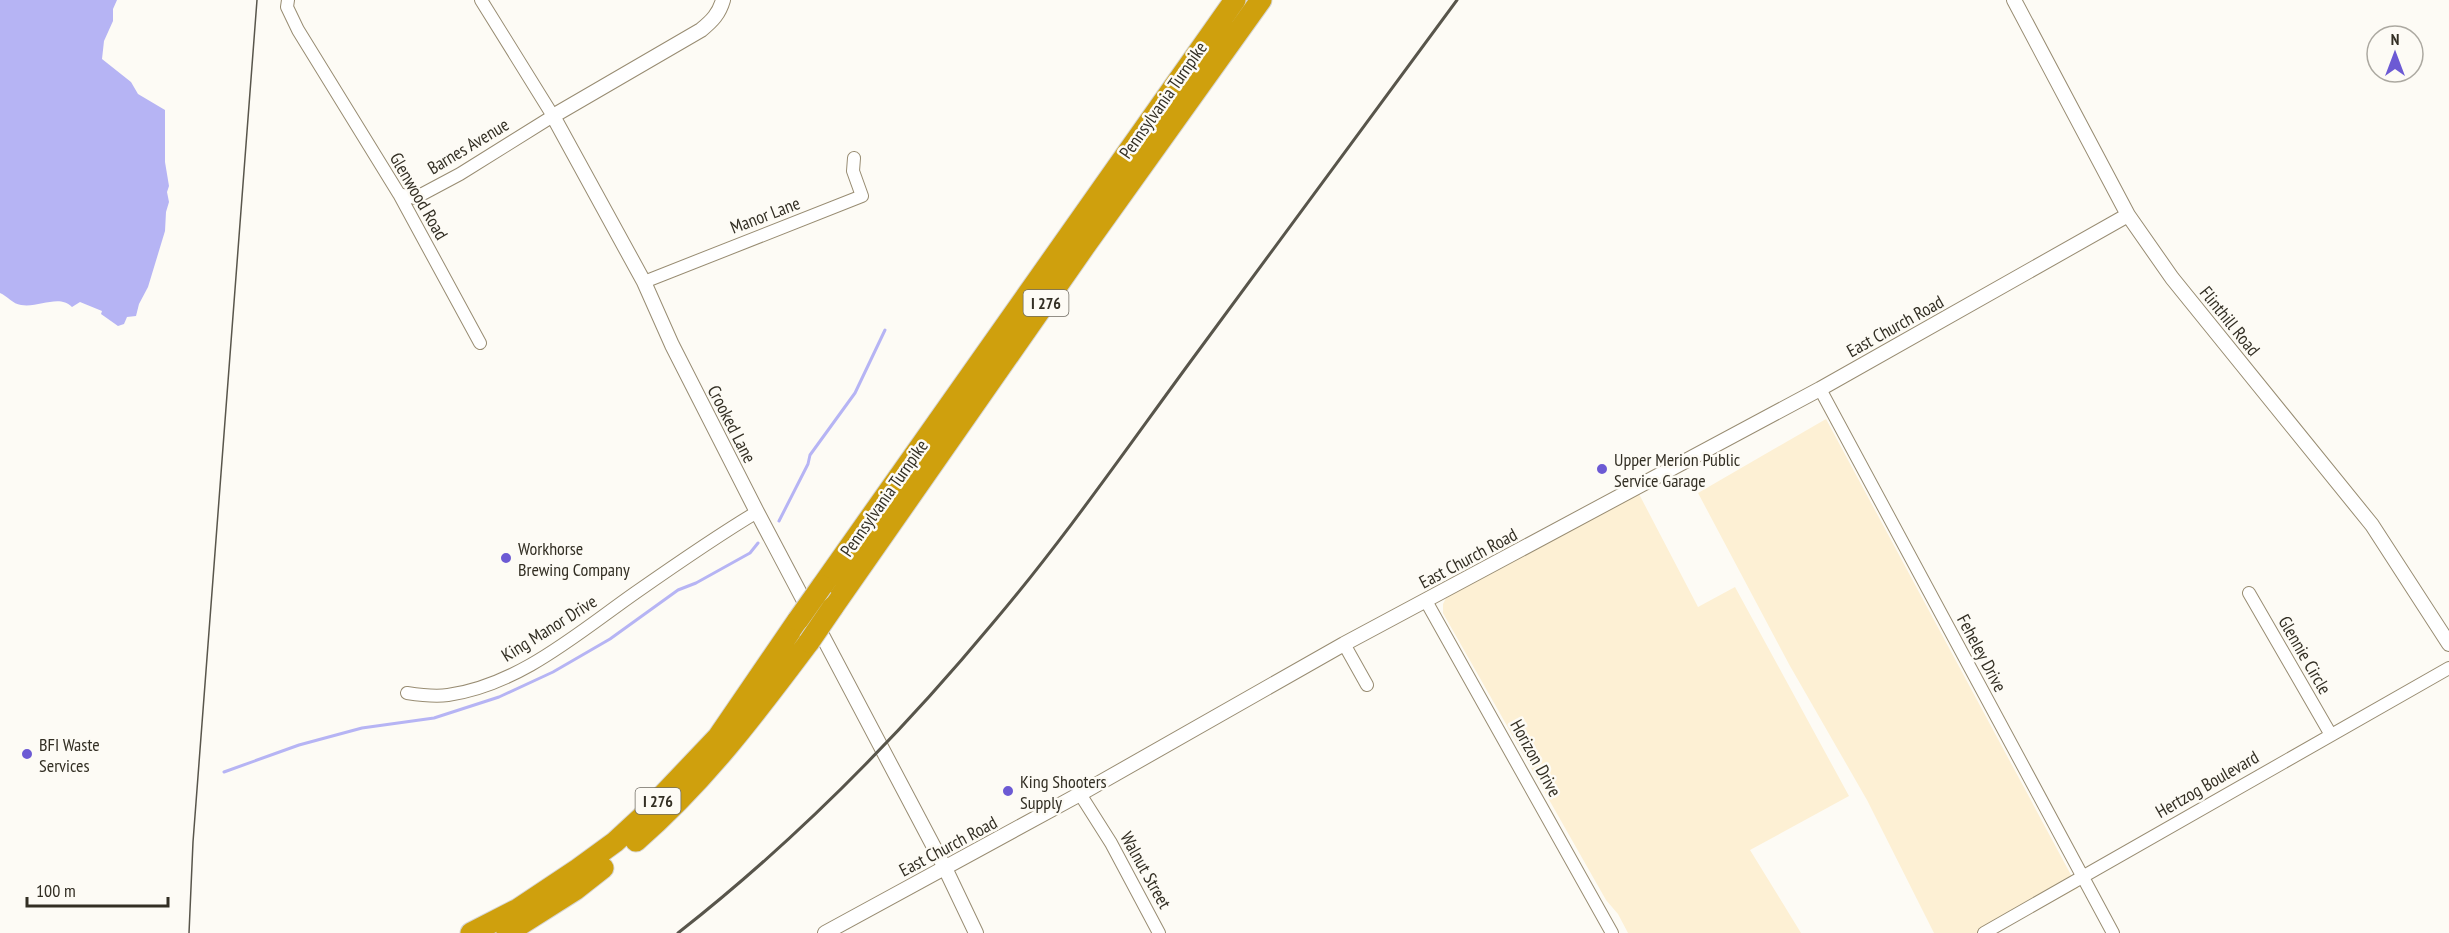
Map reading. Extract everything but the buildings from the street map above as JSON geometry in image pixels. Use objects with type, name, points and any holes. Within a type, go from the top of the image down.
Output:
[{"type":"highway","name":"Pennsylvania Turnpike","points":[[471,933],[518,909],[615,843],[718,737],[1235,0]]},
{"type":"highway","name":"Pennsylvania Turnpike","points":[[507,933],[575,890],[615,859],[698,783],[740,734],[809,642],[1085,246],[1262,0]]},
{"type":"street","name":"Glenwood Road","points":[[288,0],[287,7],[298,30],[399,194],[480,343]]},
{"type":"street","points":[[480,0],[553,116],[701,30],[720,11],[723,0]]},
{"type":"street","name":"Flinthill Road","points":[[2014,0],[2128,215],[2172,278],[2372,525],[2449,644]]},
{"type":"street","name":"Barnes Avenue","points":[[399,194],[414,198],[460,174],[553,116]]},
{"type":"street","name":"Crooked Lane","points":[[553,116],[644,282],[672,345],[756,512],[945,868],[976,933]]},
{"type":"street","name":"Manor Lane","points":[[644,282],[862,196],[853,171],[854,158]]},
{"type":"street","name":"East Church Road","points":[[825,933],[1080,794],[1344,644],[1820,389],[2128,215]]},
{"type":"street","name":"Feheley Drive","points":[[1820,389],[2113,933]]},
{"type":"street","name":"King Manor Drive","points":[[407,693],[426,696],[449,695],[474,689],[527,667],[701,546],[756,512]]},
{"type":"street","name":"Glennie Circle","points":[[2248,593],[2331,735]]},
{"type":"street","name":"Horizon Drive","points":[[1426,601],[1612,933]]},
{"type":"street","points":[[1344,644],[1367,685]]},
{"type":"street","name":"Hertzog Boulevard","points":[[1984,933],[2449,668]]},
{"type":"street","name":"Walnut Street","points":[[1080,794],[1111,843],[1159,933]]},
{"type":"shaded area","points":[[1826,419],[2078,888],[1995,933],[1934,933],[1867,800],[1790,666],[1698,493]]},
{"type":"shaded area","points":[[1639,494],[1698,607],[1735,587],[1849,796],[1750,850],[1801,933],[1628,933],[1618,914],[1606,900],[1443,613],[1446,598]]},
{"type":"water","points":[[0,0],[117,0],[113,9],[113,21],[104,41],[102,59],[131,82],[138,94],[165,110],[165,162],[169,202],[165,231],[148,287],[139,304],[136,316],[127,317],[124,324],[118,326],[101,314],[102,311],[80,302],[72,307],[67,303],[55,301],[21,305],[0,293]]},
{"type":"waterway","points":[[779,521],[808,464],[810,455],[855,393],[885,330]]},
{"type":"waterway","points":[[224,772],[299,745],[362,728],[434,718],[499,697],[553,672],[610,639],[678,590],[696,583],[750,553],[758,543]]},
{"type":"tram line","points":[[189,933],[193,842],[257,0]]},
{"type":"railway","points":[[678,933],[763,862],[843,787],[920,707],[992,624],[1072,523],[1457,0]]},
{"type":"place","name":"Upper Merion Public Service Garage","points":[[1602,469]]},
{"type":"place","name":"Workhorse Brewing Company","points":[[506,558]]},
{"type":"place","name":"BFI Waste Services","points":[[27,754]]},
{"type":"place","name":"King Shooters Supply","points":[[1008,791]]}]
